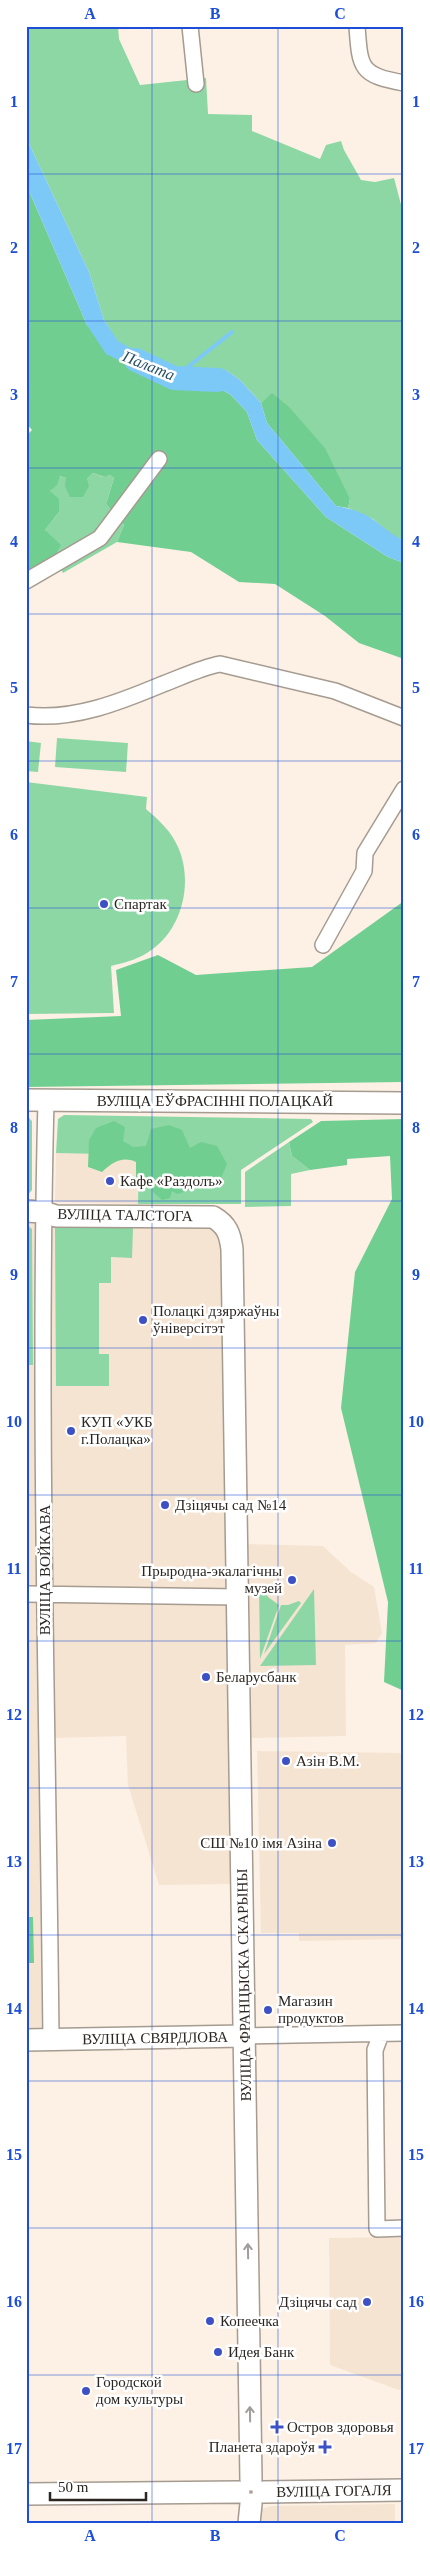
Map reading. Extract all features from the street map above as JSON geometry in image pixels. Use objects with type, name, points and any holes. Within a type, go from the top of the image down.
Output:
[{"type":"street","points":[[190,26],[196,84]]},
{"type":"street","points":[[357,26],[359,52],[365,70],[377,78],[404,83]]},
{"type":"street","points":[[26,581],[100,538],[158,459]]},
{"type":"street","points":[[26,715],[62,716],[82,712],[151,689],[207,666],[220,664],[335,691],[403,719]]},
{"type":"street","points":[[323,945],[364,871],[365,853],[404,789]]},
{"type":"street","name":"ВУЛІЦА ЕЎФРАСІННІ ПОЛАЦКАЙ","points":[[36,1100],[404,1103]]},
{"type":"street","name":"ВУЛІЦА ВОЙКАВА","points":[[36,1100],[35,1212],[44,1595],[50,2040]]},
{"type":"street","name":"ВУЛІЦА ТАЛСТОГА","points":[[35,1212],[56,1216],[204,1216],[213,1217],[224,1223]]},
{"type":"street","name":"ВУЛІЦА ФРАНЦЫСКА СКАРЫНЫ","points":[[224,1223],[230,1235],[232,1249],[251,2498]]},
{"type":"street","points":[[26,1594],[238,1597]]},
{"type":"street","name":"ВУЛІЦА СВЯРДЛОВА","points":[[26,2040],[404,2033]]},
{"type":"street","points":[[381,2034],[374,2050],[377,2229],[404,2228]]},
{"type":"street","name":"ВУЛІЦА ГОГАЛЯ","points":[[26,2494],[251,2498],[404,2490]]},
{"type":"shaded area","points":[[56,1153],[139,1155],[138,1204],[55,1202]]},
{"type":"shaded area","points":[[26,1218],[34,1220],[37,1225],[210,1226],[219,1231],[225,1246],[233,1884],[159,1885],[128,1785],[126,1736],[53,1738],[55,2031],[26,2031]]},
{"type":"shaded area","points":[[244,1544],[323,1546],[351,1572],[374,1587],[382,1633],[376,1643],[345,1645],[346,1736],[248,1738]]},
{"type":"shaded area","name":"СШ №10 імя Азіна","points":[[257,1751],[404,1753],[404,1939],[299,1941],[299,1933],[261,1933]]},
{"type":"shaded area","name":"Дзіцячы сад","points":[[404,2237],[404,2389],[399,2390],[330,2365],[329,2238]]},
{"type":"shaded area","points":[[395,2504],[395,2523],[257,2523],[258,2514],[264,2508],[272,2506]]},
{"type":"green space","points":[[26,26],[118,26],[119,39],[140,85],[206,78],[208,114],[252,115],[252,131],[320,159],[326,145],[341,141],[361,180],[375,182],[394,178],[404,216],[404,540],[393,536],[373,519],[348,508],[350,499],[272,394],[261,403],[240,380],[226,370],[165,367],[118,342],[104,320],[89,272],[26,137]]},
{"type":"green space","points":[[26,184],[87,325],[131,366],[212,384],[231,395],[247,412],[257,440],[326,517],[388,557],[404,563],[404,659],[359,643],[325,616],[275,584],[239,582],[191,552],[117,542],[124,525],[106,504],[114,478],[110,475],[104,477],[93,473],[87,479],[89,486],[83,497],[70,497],[65,486],[66,478],[60,476],[57,485],[50,491],[59,499],[59,512],[45,530],[61,545],[54,558],[26,575],[26,436],[32,430],[26,423]]},
{"type":"green space","points":[[272,393],[289,407],[325,448],[350,499],[348,508],[336,506],[267,423],[261,403]]},
{"type":"green space","points":[[93,473],[103,477],[110,475],[114,478],[106,504],[124,525],[117,542],[63,573],[54,558],[45,530],[59,512],[50,491],[60,476],[87,479]]},
{"type":"green space","points":[[57,738],[128,743],[126,772],[55,767]]},
{"type":"green space","points":[[26,741],[41,743],[38,772],[26,771]]},
{"type":"green space","name":"Спартак","points":[[26,782],[147,797],[146,809],[168,831],[178,847],[183,861],[185,876],[182,906],[169,933],[159,944],[147,953],[134,959],[111,966],[114,1013],[26,1014]]},
{"type":"green space","points":[[404,901],[403,1082],[26,1087],[26,1020],[121,1016],[116,970],[158,955],[196,975],[312,967]]},
{"type":"green space","points":[[26,1115],[32,1121],[32,1190],[26,1197]]},
{"type":"green space","points":[[64,1115],[311,1119],[313,1122],[241,1170],[241,1204],[138,1204],[139,1155],[56,1153],[58,1119]]},
{"type":"green space","points":[[404,1119],[404,1691],[384,1682],[388,1602],[341,1408],[355,1272],[392,1199],[390,1156],[347,1159],[347,1165],[310,1170],[292,1156],[289,1142],[321,1121]]},
{"type":"green space","points":[[114,1121],[125,1127],[123,1141],[133,1147],[146,1146],[151,1129],[169,1125],[182,1130],[190,1148],[201,1142],[217,1146],[227,1164],[219,1183],[207,1189],[197,1180],[188,1191],[177,1194],[172,1191],[170,1198],[162,1200],[153,1192],[150,1178],[147,1177],[141,1181],[136,1178],[136,1162],[131,1160],[118,1161],[102,1172],[88,1167],[89,1140],[96,1128]]},
{"type":"green space","points":[[289,1142],[292,1156],[310,1170],[291,1174],[291,1206],[245,1207],[245,1172]]},
{"type":"green space","points":[[26,1224],[32,1229],[33,1365],[26,1365]]},
{"type":"green space","points":[[55,1228],[133,1228],[132,1258],[111,1257],[111,1283],[99,1283],[99,1354],[109,1354],[109,1386],[56,1386]]},
{"type":"green space","points":[[259,1584],[268,1597],[279,1605],[260,1659]]},
{"type":"green space","points":[[314,1589],[316,1665],[260,1666]]},
{"type":"green space","points":[[299,1601],[301,1603],[264,1654],[281,1605],[288,1605]]},
{"type":"green space","points":[[26,1917],[33,1917],[34,1963],[26,1963]]},
{"type":"water","points":[[26,137],[89,272],[104,320],[118,341],[165,367],[226,370],[240,380],[261,403],[267,423],[336,506],[351,509],[365,515],[404,540],[404,563],[388,557],[326,517],[257,440],[247,412],[231,395],[212,384],[131,366],[106,354],[87,325],[26,184]]},
{"type":"waterway","points":[[174,378],[232,332]]},
{"type":"waterway","name":"Палата","points":[[136,360],[174,378],[218,380]]},
{"type":"place","name":"Спартак","points":[[104,904]]},
{"type":"place","name":"Кафе «Раздолъ»","points":[[110,1181]]},
{"type":"place","name":"Полацкі дзяржаўны ўніверсітэт","points":[[143,1320]]},
{"type":"place","name":"КУП «УКБ г.Полацка»","points":[[71,1431]]},
{"type":"place","name":"Дзіцячы сад №14","points":[[165,1505]]},
{"type":"place","name":"Прыродна-экалагічны музей","points":[[292,1580]]},
{"type":"place","name":"Беларусбанк","points":[[206,1677]]},
{"type":"place","name":"Азін В.М.","points":[[286,1761]]},
{"type":"place","name":"СШ №10 імя Азіна","points":[[332,1843]]},
{"type":"place","name":"Магазин продуктов","points":[[268,2010]]},
{"type":"place","name":"Дзіцячы сад","points":[[367,2302]]},
{"type":"place","name":"Копеечка","points":[[210,2321]]},
{"type":"place","name":"Идея Банк","points":[[218,2352]]},
{"type":"place","name":"Городской дом культуры","points":[[86,2391]]},
{"type":"place","name":"Остров здоровья","points":[[277,2427]]},
{"type":"place","name":"Планета здароўя","points":[[325,2447]]}]
